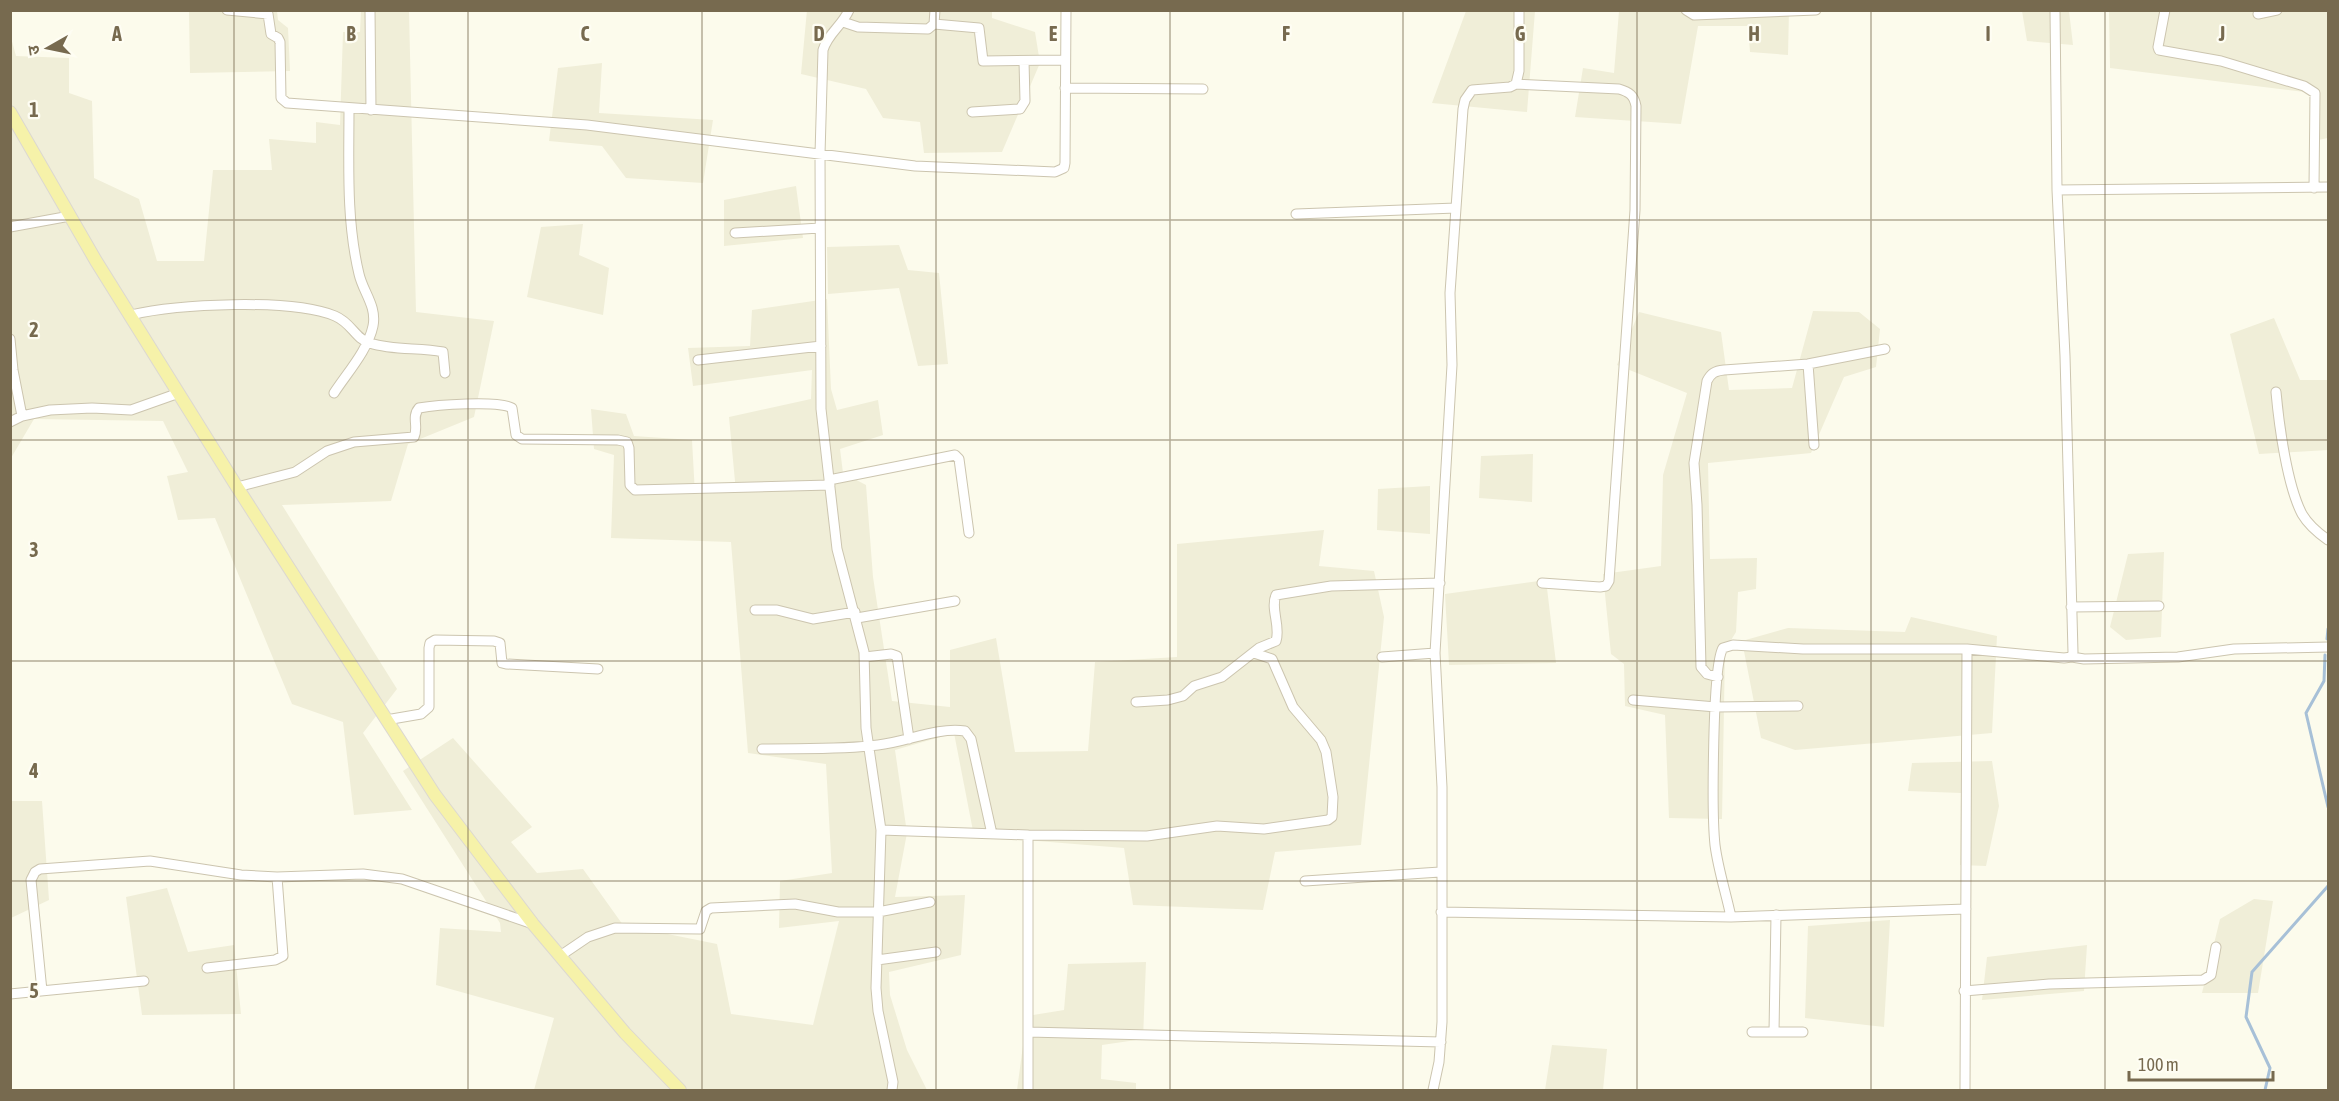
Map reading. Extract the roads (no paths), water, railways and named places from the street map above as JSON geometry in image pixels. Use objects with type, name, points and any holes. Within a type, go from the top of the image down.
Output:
[{"type":"main road","points":[[10,112],[70,216],[237,487],[386,720],[459,829],[533,924],[625,1033],[680,1090]]},
{"type":"street","points":[[227,10],[268,14],[270,34],[278,38],[280,42],[282,101],[287,103],[587,125],[915,166],[1061,171],[1065,163],[1066,10]]},
{"type":"street","points":[[370,10],[371,110]]},
{"type":"street","points":[[849,10],[843,22],[830,34],[823,50],[820,154],[821,410],[839,561],[856,615],[865,657],[868,747],[881,830],[877,960],[878,1011],[891,1066],[892,1090]]},
{"type":"street","points":[[934,24],[935,10]]},
{"type":"street","points":[[1516,84],[1519,71],[1519,10]]},
{"type":"street","points":[[1686,10],[1694,15],[1816,10]]},
{"type":"street","points":[[2055,10],[2057,189],[2065,356],[2072,657]]},
{"type":"street","points":[[2164,10],[2159,50],[2222,61],[2304,86],[2315,93],[2313,188]]},
{"type":"street","points":[[2258,14],[2277,10]]},
{"type":"street","points":[[843,22],[858,27],[928,29],[934,24],[978,28],[983,62],[1065,60]]},
{"type":"street","points":[[972,112],[1020,109],[1025,101],[1024,61]]},
{"type":"street","points":[[1433,1090],[1442,1042],[1440,872],[1442,787],[1436,653],[1452,365],[1450,293],[1465,100],[1472,90],[1478,88],[1510,87],[1516,84],[1619,89],[1629,92],[1636,106],[1635,210],[1609,581],[1606,586],[1600,587],[1542,582]]},
{"type":"street","points":[[1065,88],[1203,89]]},
{"type":"street","points":[[333,393],[367,343],[373,325],[374,310],[360,278],[352,232],[349,108]]},
{"type":"street","points":[[2057,189],[2328,188]]},
{"type":"street","points":[[1296,214],[1456,208]]},
{"type":"street","points":[[10,227],[70,216]]},
{"type":"street","points":[[735,233],[820,228]]},
{"type":"street","points":[[131,315],[164,309],[295,307],[316,310],[347,322],[367,343],[442,352],[444,373]]},
{"type":"street","points":[[10,339],[22,416]]},
{"type":"street","points":[[698,360],[821,346]]},
{"type":"street","points":[[1718,676],[1707,674],[1701,667],[1694,463],[1707,381],[1715,371],[1808,364],[1886,349]]},
{"type":"street","points":[[1808,364],[1814,445]]},
{"type":"street","points":[[2276,392],[2280,434],[2302,514],[2309,525],[2328,540]]},
{"type":"street","points":[[10,422],[22,416],[72,408],[132,410],[179,393]]},
{"type":"street","points":[[237,487],[294,472],[327,451],[354,442],[414,437],[417,431],[415,414],[418,408],[504,405],[512,408],[516,435],[522,439],[627,442],[630,485],[635,490],[829,482],[955,455],[958,459],[969,533]]},
{"type":"street","points":[[1136,702],[1176,699],[1184,696],[1194,686],[1222,676],[1278,638],[1274,602],[1276,596],[1331,586],[1440,583]]},
{"type":"street","points":[[755,610],[777,610],[813,619],[955,601]]},
{"type":"street","points":[[2071,607],[2159,606]]},
{"type":"street","points":[[386,720],[421,714],[429,707],[429,648],[430,643],[435,640],[500,643],[502,663],[506,664],[598,669]]},
{"type":"street","points":[[1731,917],[1715,846],[1713,777],[1718,676],[1721,652],[1727,646],[1803,649],[1967,649],[2084,659],[2178,657],[2234,649],[2328,647]]},
{"type":"street","points":[[1965,1090],[1967,649]]},
{"type":"street","points":[[881,830],[1147,836],[1217,826],[1264,829],[1328,820],[1332,817],[1332,781],[1321,740],[1293,707],[1276,663],[1272,659],[1254,653]]},
{"type":"street","points":[[1382,657],[1436,653]]},
{"type":"street","points":[[865,657],[891,654],[897,656],[909,739]]},
{"type":"street","points":[[1633,700],[1716,707],[1798,706]]},
{"type":"street","points":[[762,749],[868,747],[960,730],[969,733],[992,834]]},
{"type":"street","points":[[1028,835],[1028,1090]]},
{"type":"street","points":[[42,991],[31,880],[35,872],[40,869],[150,861],[241,875],[277,878],[363,874],[402,879],[533,924]]},
{"type":"street","points":[[1305,881],[1440,872]]},
{"type":"street","points":[[207,968],[275,960],[283,956],[277,878]]},
{"type":"street","points":[[560,956],[588,938],[615,928],[700,929],[706,911],[711,908],[795,904],[838,912],[878,912],[930,902]]},
{"type":"street","points":[[1441,912],[1731,917],[1966,909]]},
{"type":"street","points":[[1774,1032],[1776,915]]},
{"type":"street","points":[[1964,991],[2049,984],[2203,980],[2211,975],[2216,947]]},
{"type":"street","points":[[877,960],[936,952]]},
{"type":"street","points":[[10,994],[144,981]]},
{"type":"street","points":[[1028,1032],[1442,1042]]},
{"type":"street","points":[[1752,1032],[1803,1032]]},
{"type":"waterway","points":[[2327,639],[2328,629]]},
{"type":"waterway","points":[[2325,655],[2324,681],[2306,713],[2328,807]]},
{"type":"waterway","points":[[2265,1090],[2270,1068],[2246,1017],[2252,972],[2328,886]]}]
